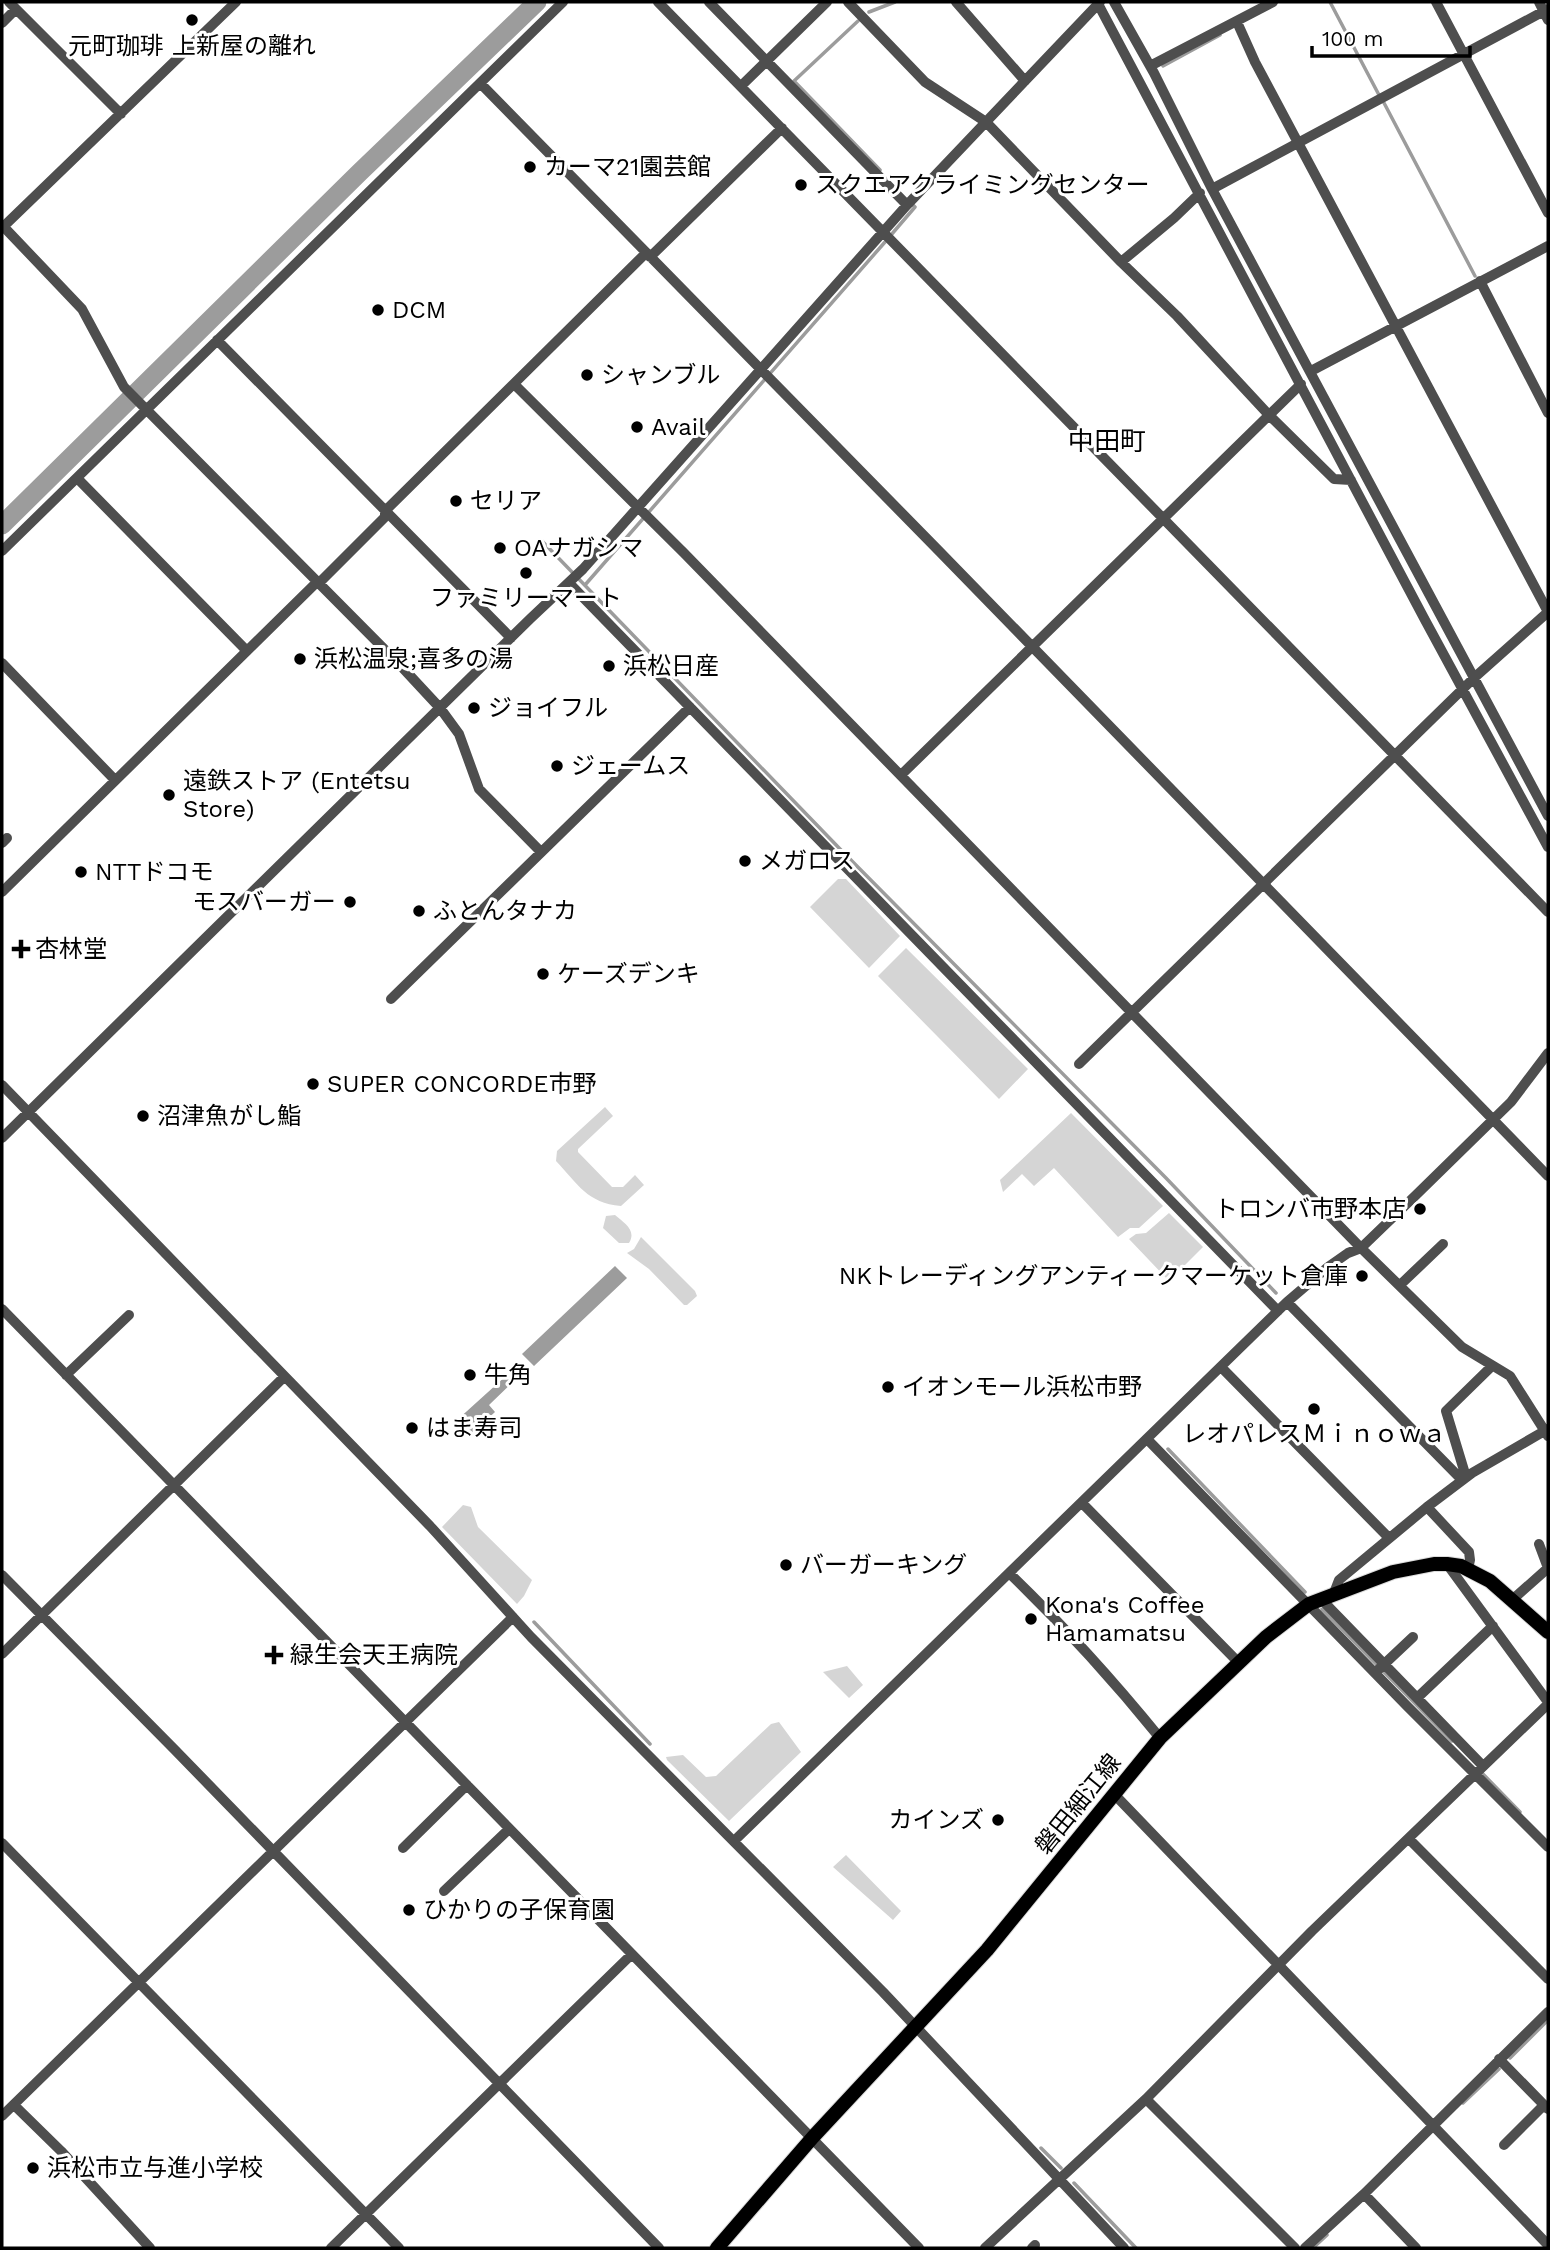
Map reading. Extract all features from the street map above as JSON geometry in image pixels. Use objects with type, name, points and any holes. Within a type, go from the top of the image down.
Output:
[{"type":"main road","name":"磐田細江線","points":[[717,2248],[813,2137],[987,1950],[1160,1738],[1266,1637],[1321,1599],[1394,1572],[1434,1564],[1468,1569],[1490,1581],[1548,1632]]},
{"type":"street","points":[[236,2],[2,226],[87,316],[124,387],[440,708],[459,734],[479,789],[541,852]]},
{"type":"street","points":[[2,551],[563,2]]},
{"type":"street","points":[[658,2],[1548,912]]},
{"type":"street","points":[[709,2],[907,205]]},
{"type":"street","points":[[741,86],[827,2]]},
{"type":"street","points":[[848,2],[925,82],[986,122],[1334,479],[1351,480]]},
{"type":"street","points":[[957,2],[1025,81]]},
{"type":"street","points":[[1114,2],[1150,66],[1206,191],[1301,384],[1548,847]]},
{"type":"street","points":[[1150,66],[1273,2]]},
{"type":"street","points":[[1436,2],[1548,213]]},
{"type":"street","points":[[2,1138],[570,583],[907,205],[1098,3],[1311,371],[1548,816]]},
{"type":"street","points":[[2,23],[12,5],[121,114]]},
{"type":"street","points":[[1121,262],[1206,191],[1545,10]]},
{"type":"street","points":[[1079,1064],[1475,677],[1548,612],[1255,62],[1237,22]]},
{"type":"street","points":[[480,83],[1548,1176]]},
{"type":"street","points":[[2,892],[247,650],[321,581],[385,517],[385,510],[782,128]]},
{"type":"street","points":[[1311,371],[1548,246]]},
{"type":"street","points":[[1480,281],[1548,413]]},
{"type":"street","points":[[217,340],[511,638]]},
{"type":"street","points":[[514,384],[1003,878],[1361,1248],[1462,1348],[1510,1376],[1547,1432],[1464,1479],[1389,1538],[1339,1580],[1321,1599]]},
{"type":"street","points":[[901,775],[1301,384]]},
{"type":"street","points":[[76,478],[247,650]]},
{"type":"street","points":[[570,583],[1283,1306],[1464,1479]]},
{"type":"street","points":[[556,594],[567,590],[579,594]]},
{"type":"street","points":[[2,663],[115,780]]},
{"type":"street","points":[[391,999],[690,707]]},
{"type":"street","points":[[734,1841],[1283,1306],[1328,1267],[1348,1253],[1361,1248],[1511,1102],[1548,1053]]},
{"type":"street","points":[[2,1085],[430,1526],[513,1617],[915,2026],[1124,2248]]},
{"type":"street","points":[[1400,1285],[1443,1244]]},
{"type":"street","points":[[2,1309],[919,2248]]},
{"type":"street","points":[[66,1375],[128,1315]]},
{"type":"street","points":[[1464,1479],[1446,1411],[1492,1366]]},
{"type":"street","points":[[1221,1367],[1389,1538]]},
{"type":"street","points":[[2,1654],[284,1377]]},
{"type":"street","points":[[1147,1438],[1321,1599],[1380,1668],[1479,1770]]},
{"type":"street","points":[[1082,1503],[1239,1663]]},
{"type":"street","points":[[1427,1507],[1469,1552],[1471,1560],[1468,1569]]},
{"type":"street","points":[[1512,1600],[1548,1568],[1539,1544]]},
{"type":"street","points":[[985,2248],[1146,2099],[1311,1931],[1548,1703],[1447,1564]]},
{"type":"street","points":[[1010,1574],[1068,1630],[1160,1738]]},
{"type":"street","points":[[2,1575],[660,2248]]},
{"type":"street","points":[[150,2248],[61,2151],[6,2110],[513,1617]]},
{"type":"street","points":[[1417,1698],[1493,1626]]},
{"type":"street","points":[[1380,1668],[1413,1637]]},
{"type":"street","points":[[1380,1668],[1417,1698],[1548,1847]]},
{"type":"street","points":[[403,1848],[467,1785]]},
{"type":"street","points":[[1115,1795],[1548,2245]]},
{"type":"street","points":[[444,1891],[509,1829]]},
{"type":"street","points":[[1409,1839],[1548,1979]]},
{"type":"street","points":[[2,1843],[399,2248]]},
{"type":"street","points":[[331,2248],[631,1955]]},
{"type":"street","points":[[1305,2248],[1364,2194],[1548,2012]]},
{"type":"street","points":[[1499,2059],[1546,2107],[1504,2145]]},
{"type":"street","points":[[1146,2099],[1295,2248]]},
{"type":"street","points":[[1364,2194],[1416,2248]]},
{"type":"shaded area","points":[[838,879],[846,879],[900,936],[869,968],[810,907]]},
{"type":"shaded area","points":[[906,948],[1028,1069],[999,1099],[878,976]]},
{"type":"shaded area","points":[[605,1107],[613,1116],[578,1152],[612,1187],[623,1187],[635,1175],[644,1185],[621,1206],[591,1197],[556,1161],[557,1151]]},
{"type":"shaded area","points":[[1071,1113],[1163,1206],[1139,1228],[1130,1228],[1118,1237],[1054,1168],[1034,1186],[1022,1174],[1003,1192],[1000,1180]]},
{"type":"shaded area","points":[[1169,1213],[1203,1247],[1169,1281],[1129,1239],[1136,1234],[1146,1233]]},
{"type":"shaded area","points":[[615,1215],[630,1231],[629,1243],[619,1243],[603,1228],[606,1216]]},
{"type":"shaded area","points":[[641,1237],[695,1291],[697,1296],[687,1305],[649,1269],[627,1253],[634,1249]]},
{"type":"shaded area","points":[[615,1266],[627,1278],[534,1366],[522,1354]]},
{"type":"shaded area","points":[[508,1374],[514,1381],[489,1405],[495,1412],[469,1436],[456,1421]]},
{"type":"shaded area","points":[[463,1505],[471,1507],[478,1527],[532,1580],[517,1604],[442,1527]]},
{"type":"shaded area","points":[[847,1666],[863,1685],[849,1698],[823,1672]]},
{"type":"shaded area","points":[[779,1722],[801,1752],[729,1821],[666,1757],[683,1755],[706,1777],[716,1776],[771,1724]]},
{"type":"shaded area","points":[[846,1855],[901,1911],[893,1920],[833,1867]]},
{"type":"waterway","points":[[2,525],[359,173],[537,2]]},
{"type":"waterway","points":[[869,12],[895,2]]},
{"type":"waterway","points":[[1330,2],[1379,95]]},
{"type":"waterway","points":[[858,21],[794,81],[880,170]]},
{"type":"waterway","points":[[1163,66],[1220,35]]},
{"type":"waterway","points":[[1383,101],[1475,276]]},
{"type":"waterway","points":[[585,585],[885,242],[915,207],[912,204]]},
{"type":"waterway","points":[[542,541],[1276,1293]]},
{"type":"waterway","points":[[1168,1449],[1305,1592]]},
{"type":"waterway","points":[[1322,1609],[1452,1741]]},
{"type":"waterway","points":[[534,1622],[650,1744]]},
{"type":"waterway","points":[[1481,1772],[1520,1812]]},
{"type":"waterway","points":[[1510,2058],[1548,2020]]},
{"type":"waterway","points":[[1463,2103],[1499,2069]]},
{"type":"waterway","points":[[1041,2148],[1061,2168]]},
{"type":"waterway","points":[[1074,2183],[1136,2248]]},
{"type":"waterway","points":[[1313,2248],[1327,2235]]},
{"type":"place","name":"元町珈琲 上新屋の離れ","points":[[192,20]]},
{"type":"place","name":"カーマ21園芸館","points":[[530,167]]},
{"type":"place","name":"スクエアクライミングセンター","points":[[801,185]]},
{"type":"place","name":"DCM","points":[[378,310]]},
{"type":"place","name":"シャンブル","points":[[587,375]]},
{"type":"place","name":"Avail","points":[[637,427]]},
{"type":"place","name":"セリア","points":[[456,501]]},
{"type":"place","name":"OAナガシマ","points":[[500,548]]},
{"type":"place","name":"ファミリーマート","points":[[526,573]]},
{"type":"place","name":"浜松温泉;喜多の湯","points":[[300,659]]},
{"type":"place","name":"浜松日産","points":[[609,666]]},
{"type":"place","name":"ジョイフル","points":[[474,708]]},
{"type":"place","name":"ジェームス","points":[[557,766]]},
{"type":"place","name":"遠鉄ストア (Entetsu Store)","points":[[169,795]]},
{"type":"place","name":"メガロス","points":[[745,861]]},
{"type":"place","name":"NTTドコモ","points":[[81,872]]},
{"type":"place","name":"モスバーガー","points":[[350,902]]},
{"type":"place","name":"ふとんタナカ","points":[[419,911]]},
{"type":"place","name":"杏林堂","points":[[21,949]]},
{"type":"place","name":"ケーズデンキ","points":[[543,974]]},
{"type":"place","name":"SUPER CONCORDE市野","points":[[313,1084]]},
{"type":"place","name":"沼津魚がし鮨","points":[[143,1116]]},
{"type":"place","name":"トロンバ市野本店","points":[[1420,1209]]},
{"type":"place","name":"NKトレーディングアンティークマーケット倉庫","points":[[1362,1276]]},
{"type":"place","name":"牛角","points":[[470,1375]]},
{"type":"place","name":"イオンモール浜松市野","points":[[888,1387]]},
{"type":"place","name":"レオパレスＭｉｎｏｗａ","points":[[1314,1409]]},
{"type":"place","name":"はま寿司","points":[[412,1428]]},
{"type":"place","name":"バーガーキング","points":[[786,1565]]},
{"type":"place","name":"Kona's Coffee Hamamatsu","points":[[1031,1619]]},
{"type":"place","name":"緑生会天王病院","points":[[274,1655]]},
{"type":"place","name":"カインズ","points":[[998,1820]]},
{"type":"place","name":"ひかりの子保育園","points":[[409,1910]]},
{"type":"place","name":"浜松市立与進小学校","points":[[33,2168]]},
{"type":"district","name":"中田町","points":[[1107,441]]}]
